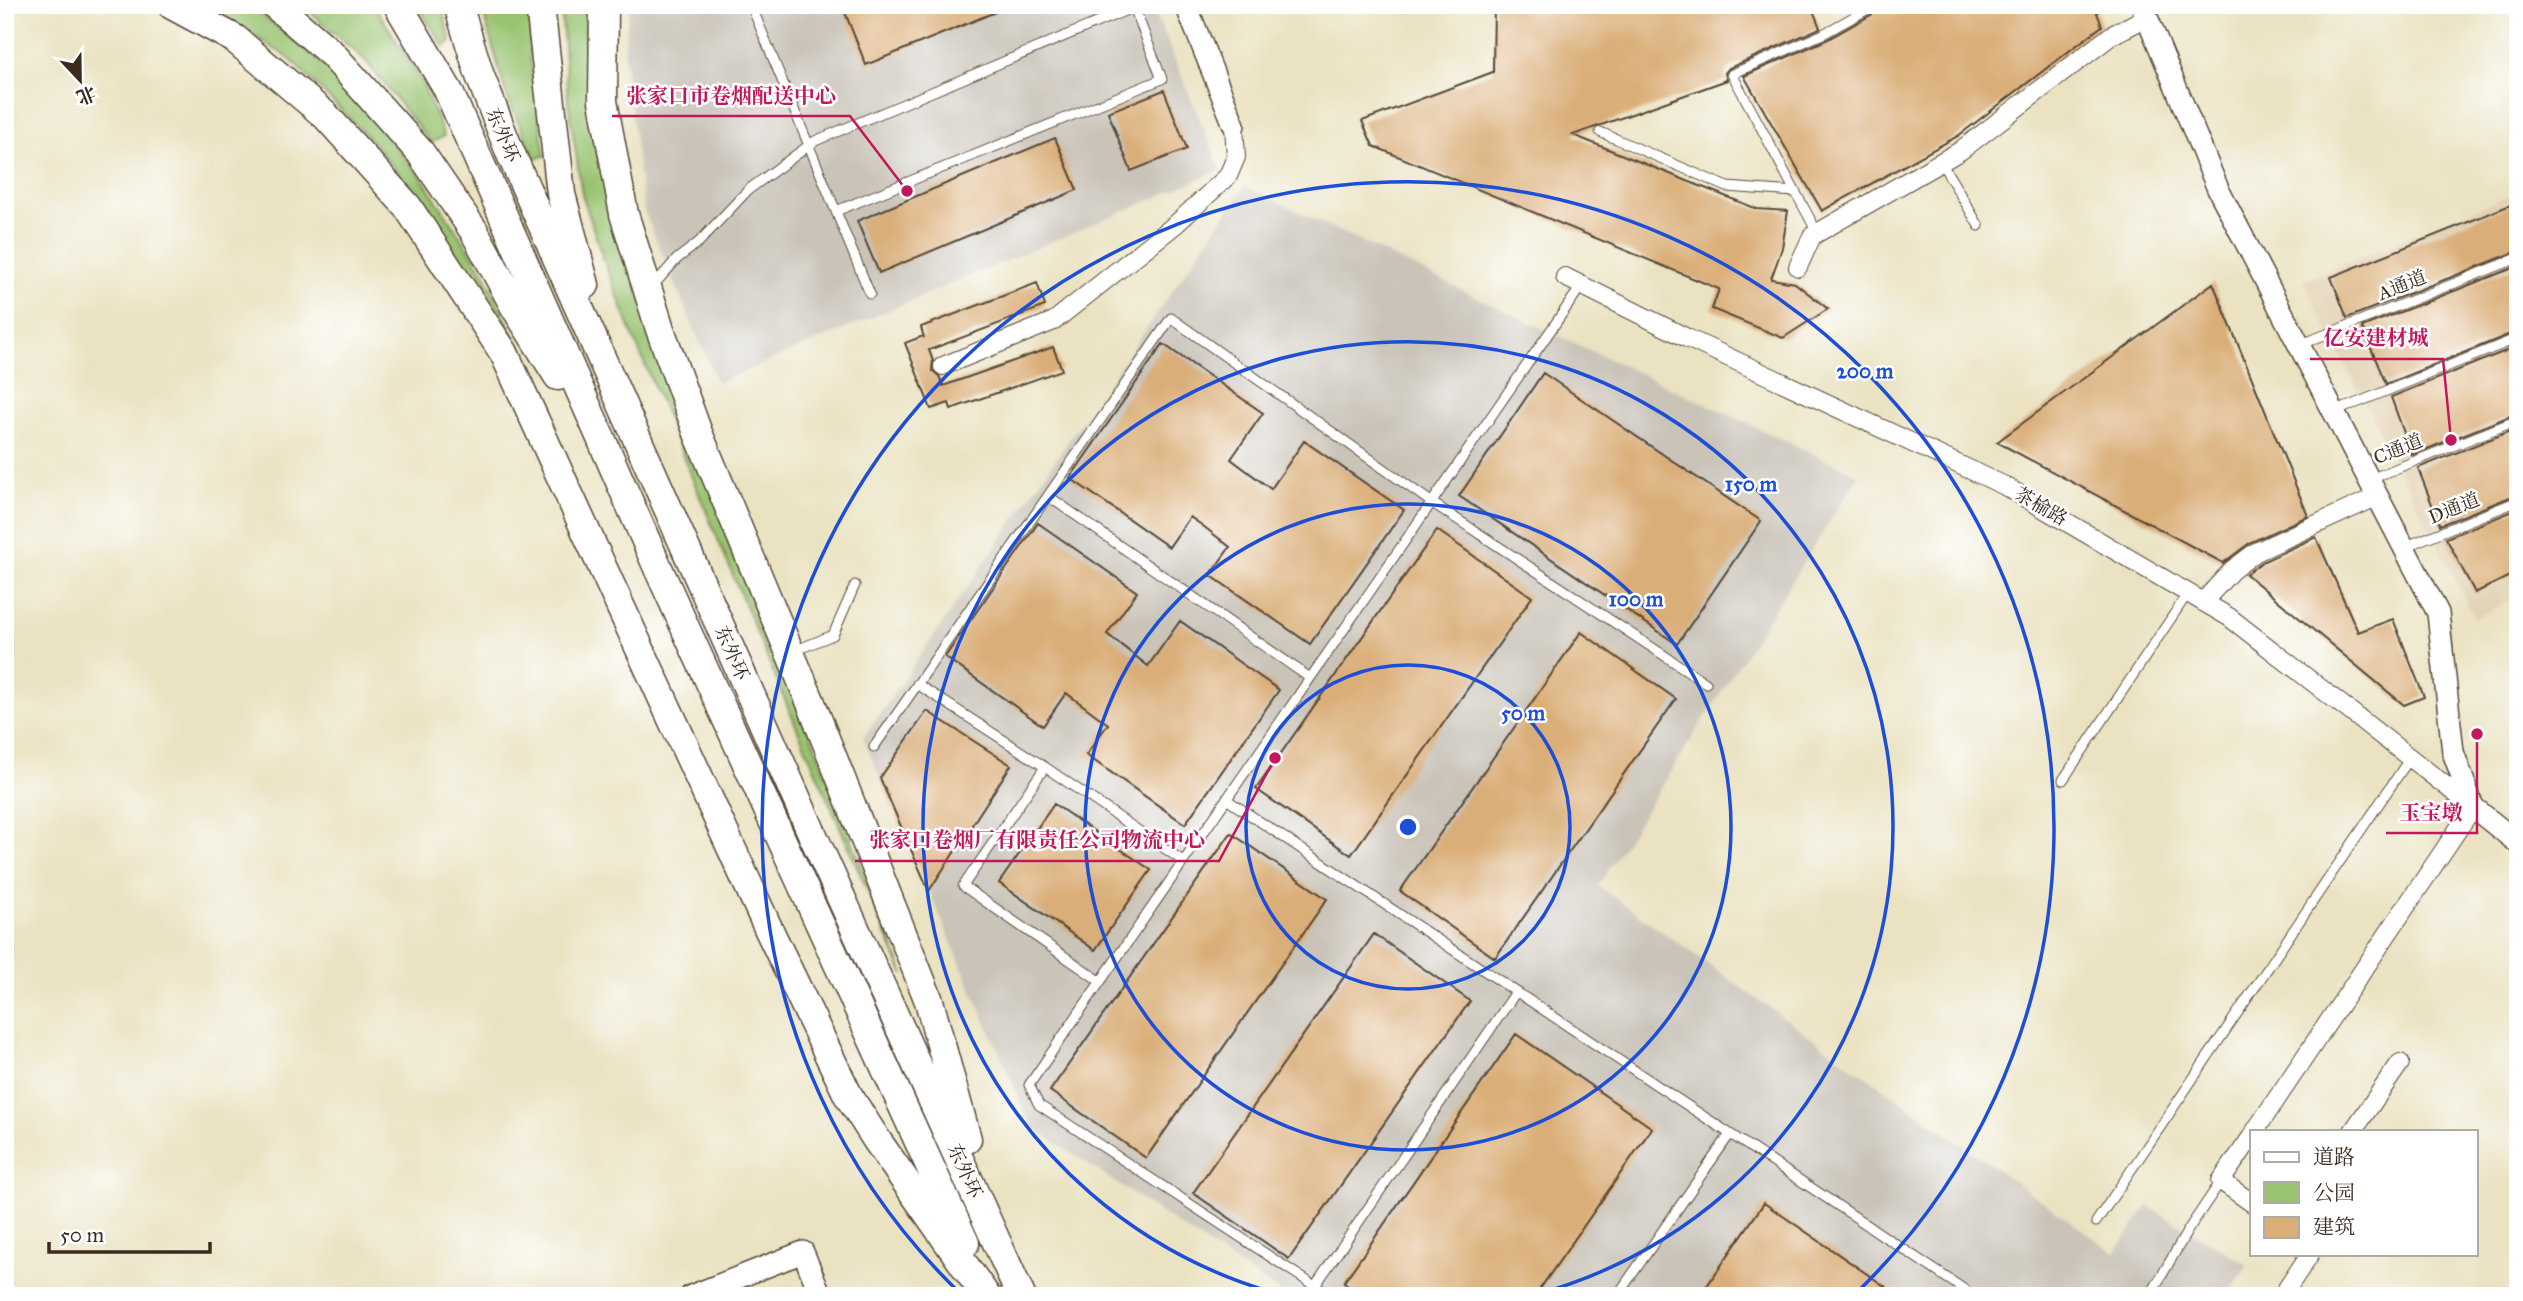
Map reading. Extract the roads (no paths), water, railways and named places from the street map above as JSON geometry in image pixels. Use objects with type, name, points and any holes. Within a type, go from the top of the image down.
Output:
[{"type":"main road","points":[[172,5],[235,39],[326,116],[407,206],[504,353],[848,1095],[987,1296]]},
{"type":"main road","points":[[275,5],[332,54],[420,152],[474,231],[514,307],[611,462]]},
{"type":"main road","points":[[398,5],[448,90],[611,462],[987,1296]]},
{"type":"main road","name":"东外环","points":[[458,5],[494,114],[1021,1295]]},
{"type":"main road","points":[[540,5],[561,194],[579,267],[642,450]]},
{"type":"main road","points":[[604,5],[603,101],[624,214],[648,292],[698,433],[790,653],[929,1001],[959,1115],[1021,1295]]},
{"type":"street","points":[[943,366],[1054,321],[1176,224],[1228,176],[1236,157],[1234,125],[1186,5]]},
{"type":"street","points":[[1798,267],[1812,236],[1817,232],[1960,151],[2145,11],[2217,189],[2438,613],[2453,752],[2473,807],[2256,1130]]},
{"type":"street","name":"茶榆路","points":[[1565,277],[1687,338],[2006,486],[2229,617],[2518,843]]},
{"type":"street","points":[[2196,598],[2256,552],[2374,488]]},
{"type":"street","points":[[2354,1130],[2400,1063]]},
{"type":"street","points":[[2250,1139],[2221,1181],[2250,1202]]},
{"type":"street","points":[[691,1296],[803,1252],[821,1296]]},
{"type":"street","points":[[2282,1296],[2309,1256]]},
{"type":"lane","points":[[751,5],[870,295]]},
{"type":"lane","points":[[1817,232],[1732,74],[1823,34],[1875,5]]},
{"type":"lane","points":[[648,292],[677,259],[699,242],[748,190],[809,145],[846,126],[1133,6],[1162,79],[836,211]]},
{"type":"lane","points":[[1600,132],[1727,187],[1796,192]]},
{"type":"lane","points":[[1941,162],[1979,226]]},
{"type":"lane","name":"A通道","points":[[2299,345],[2518,258]]},
{"type":"lane","points":[[1330,1296],[1039,1105],[1029,1085],[1582,285]]},
{"type":"lane","points":[[874,747],[1171,318],[1432,502],[1706,683]]},
{"type":"lane","points":[[2334,412],[2518,338]]},
{"type":"lane","name":"C通道","points":[[2374,488],[2518,420]]},
{"type":"lane","points":[[1048,496],[1310,678]]},
{"type":"lane","name":"D通道","points":[[2404,547],[2518,501]]},
{"type":"lane","points":[[790,653],[833,635],[855,585]]},
{"type":"lane","points":[[2063,780],[2196,598]]},
{"type":"lane","points":[[917,684],[1183,861]]},
{"type":"lane","points":[[2096,1222],[2410,758]]},
{"type":"lane","points":[[1045,767],[963,886],[1100,981]]},
{"type":"lane","points":[[1226,799],[1974,1296]]},
{"type":"lane","points":[[1315,1286],[1516,992]]},
{"type":"lane","points":[[1617,1296],[1730,1134]]},
{"type":"lane","points":[[2150,1296],[2221,1181]]},
{"type":"place","name":"张家口市卷烟配送中心","points":[[907,191]]},
{"type":"place","name":"亿安建材城","points":[[2451,440]]},
{"type":"place","name":"玉宝墩","points":[[2477,734]]},
{"type":"place","name":"张家口卷烟厂有限责任公司物流中心","points":[[1275,758]]}]
